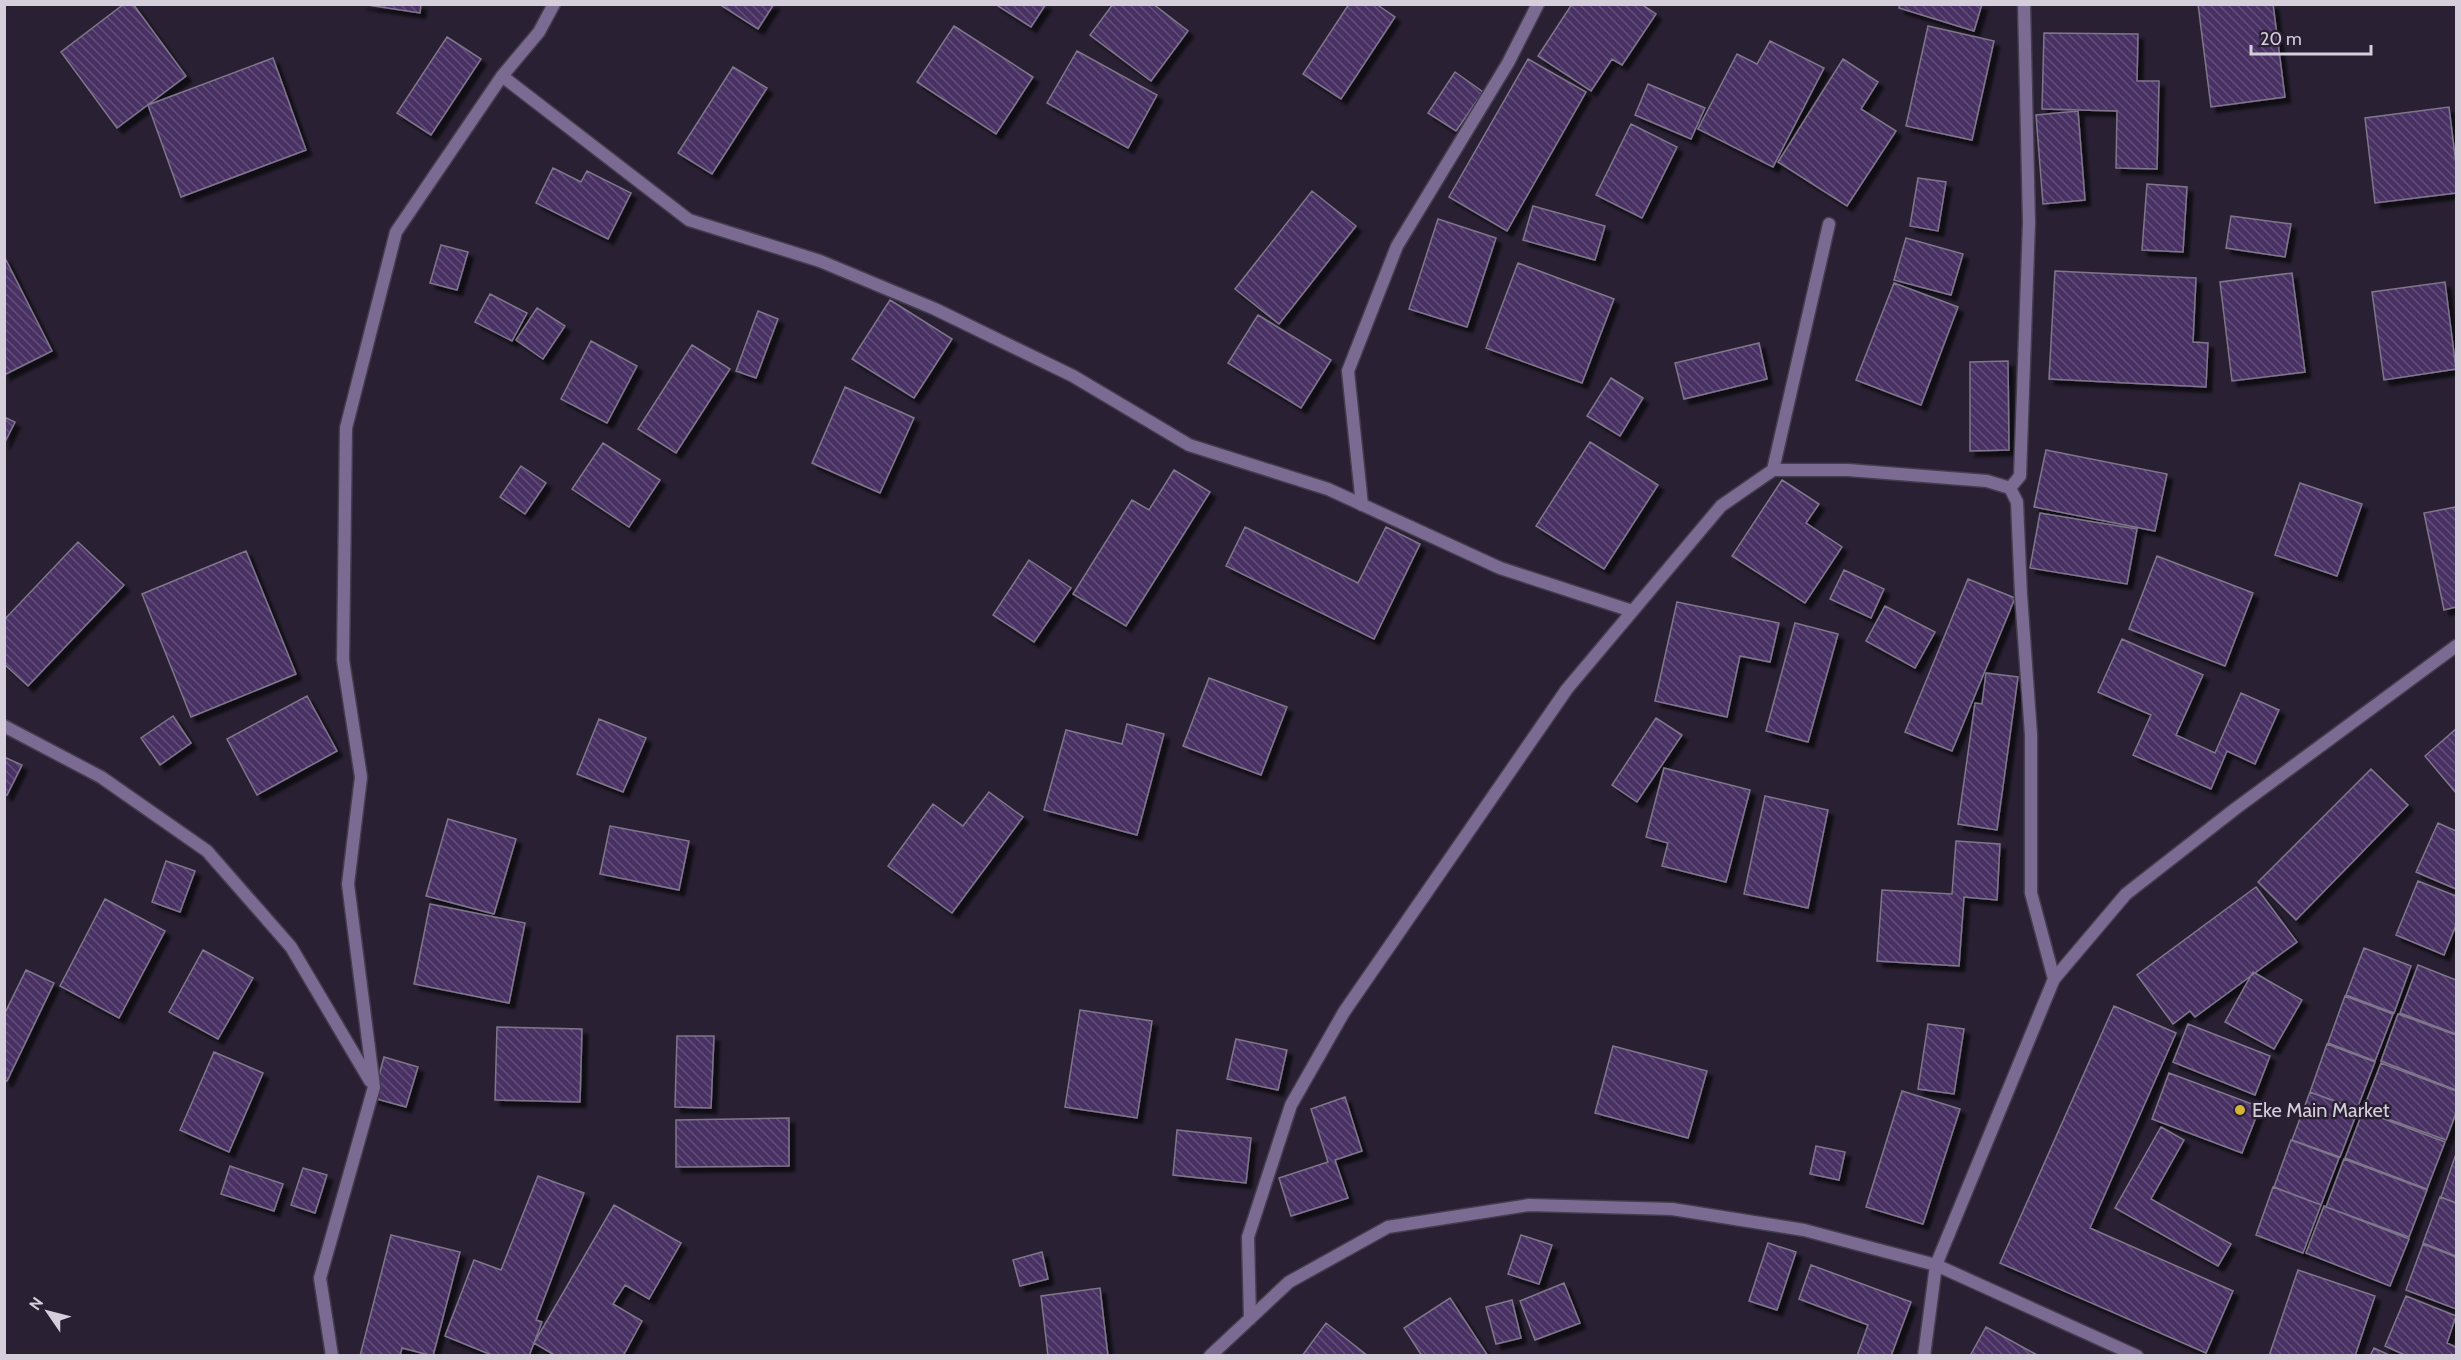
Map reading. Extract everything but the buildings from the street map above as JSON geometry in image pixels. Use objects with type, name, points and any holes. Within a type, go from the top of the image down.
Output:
[{"type":"street","points":[[332,1356],[320,1278],[374,1087],[348,884],[360,777],[343,660],[346,428],[396,232],[502,76],[539,32],[554,4]]},
{"type":"street","points":[[1362,505],[1348,371],[1397,246],[1508,63],[1538,4]]},
{"type":"street","points":[[2010,488],[2020,476],[2029,222],[2024,4]]},
{"type":"street","points":[[502,76],[689,220],[820,261],[935,309],[1073,376],[1189,445],[1328,489],[1500,568],[1632,611]]},
{"type":"street","points":[[1773,470],[1829,224]]},
{"type":"street","points":[[1250,1319],[1248,1237],[1291,1106],[1344,1012],[1567,689],[1721,506],[1773,470],[1848,470],[1987,482],[2010,488],[2017,502],[2020,595],[2031,735],[2031,893],[2054,979]]},
{"type":"street","points":[[1924,1356],[1936,1265],[2054,979],[2127,894],[2235,809],[2457,646]]},
{"type":"street","points":[[4,726],[101,777],[207,851],[291,946],[374,1087]]},
{"type":"street","points":[[1210,1356],[1289,1282],[1388,1227],[1529,1205],[1672,1209],[1804,1230],[1936,1265],[2137,1356]]},
{"type":"place","name":"Eke Main Market","points":[[2240,1110]]}]
